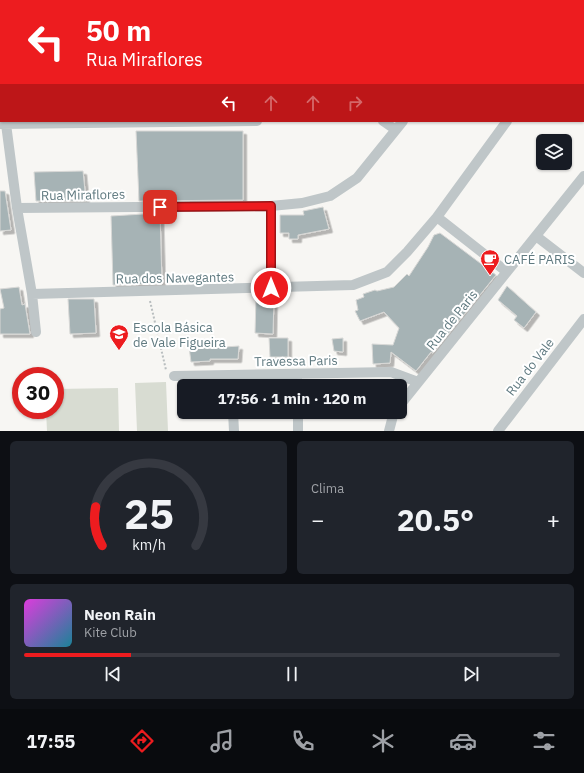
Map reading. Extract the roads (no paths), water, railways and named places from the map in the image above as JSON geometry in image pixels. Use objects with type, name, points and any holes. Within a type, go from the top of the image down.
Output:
[{"type":"street","points":[[36,332],[32,294],[3,124],[125,122]]},
{"type":"street","points":[[385,122],[396,130]]},
{"type":"street","name":"Rua Miraflores","points":[[18,208],[271,206],[302,203],[330,196],[356,178],[402,122]]},
{"type":"street","name":"Rua dos Navegantes","points":[[32,294],[353,285],[387,272],[407,252],[437,217],[506,122]]},
{"type":"street","name":"Rua de Paris","points":[[407,396],[584,176]]},
{"type":"street","points":[[271,206],[271,288]]},
{"type":"street","points":[[437,217],[507,272]]},
{"type":"street","points":[[536,236],[584,273]]},
{"type":"street","name":"Rua do Vale","points":[[498,431],[584,319]]},
{"type":"street","name":"Travessa Paris","points":[[174,376],[391,372],[418,382]]},
{"type":"street","points":[[297,374],[297,379]]},
{"type":"street","points":[[233,419],[234,431]]},
{"type":"street","points":[[298,419],[298,431]]},
{"type":"street","points":[[389,431],[392,419]]},
{"type":"place","name":"CAFÉ PARIS","points":[[490,276]]},
{"type":"place","name":"Escola Básica de Vale Figueira","points":[[119,351]]}]
